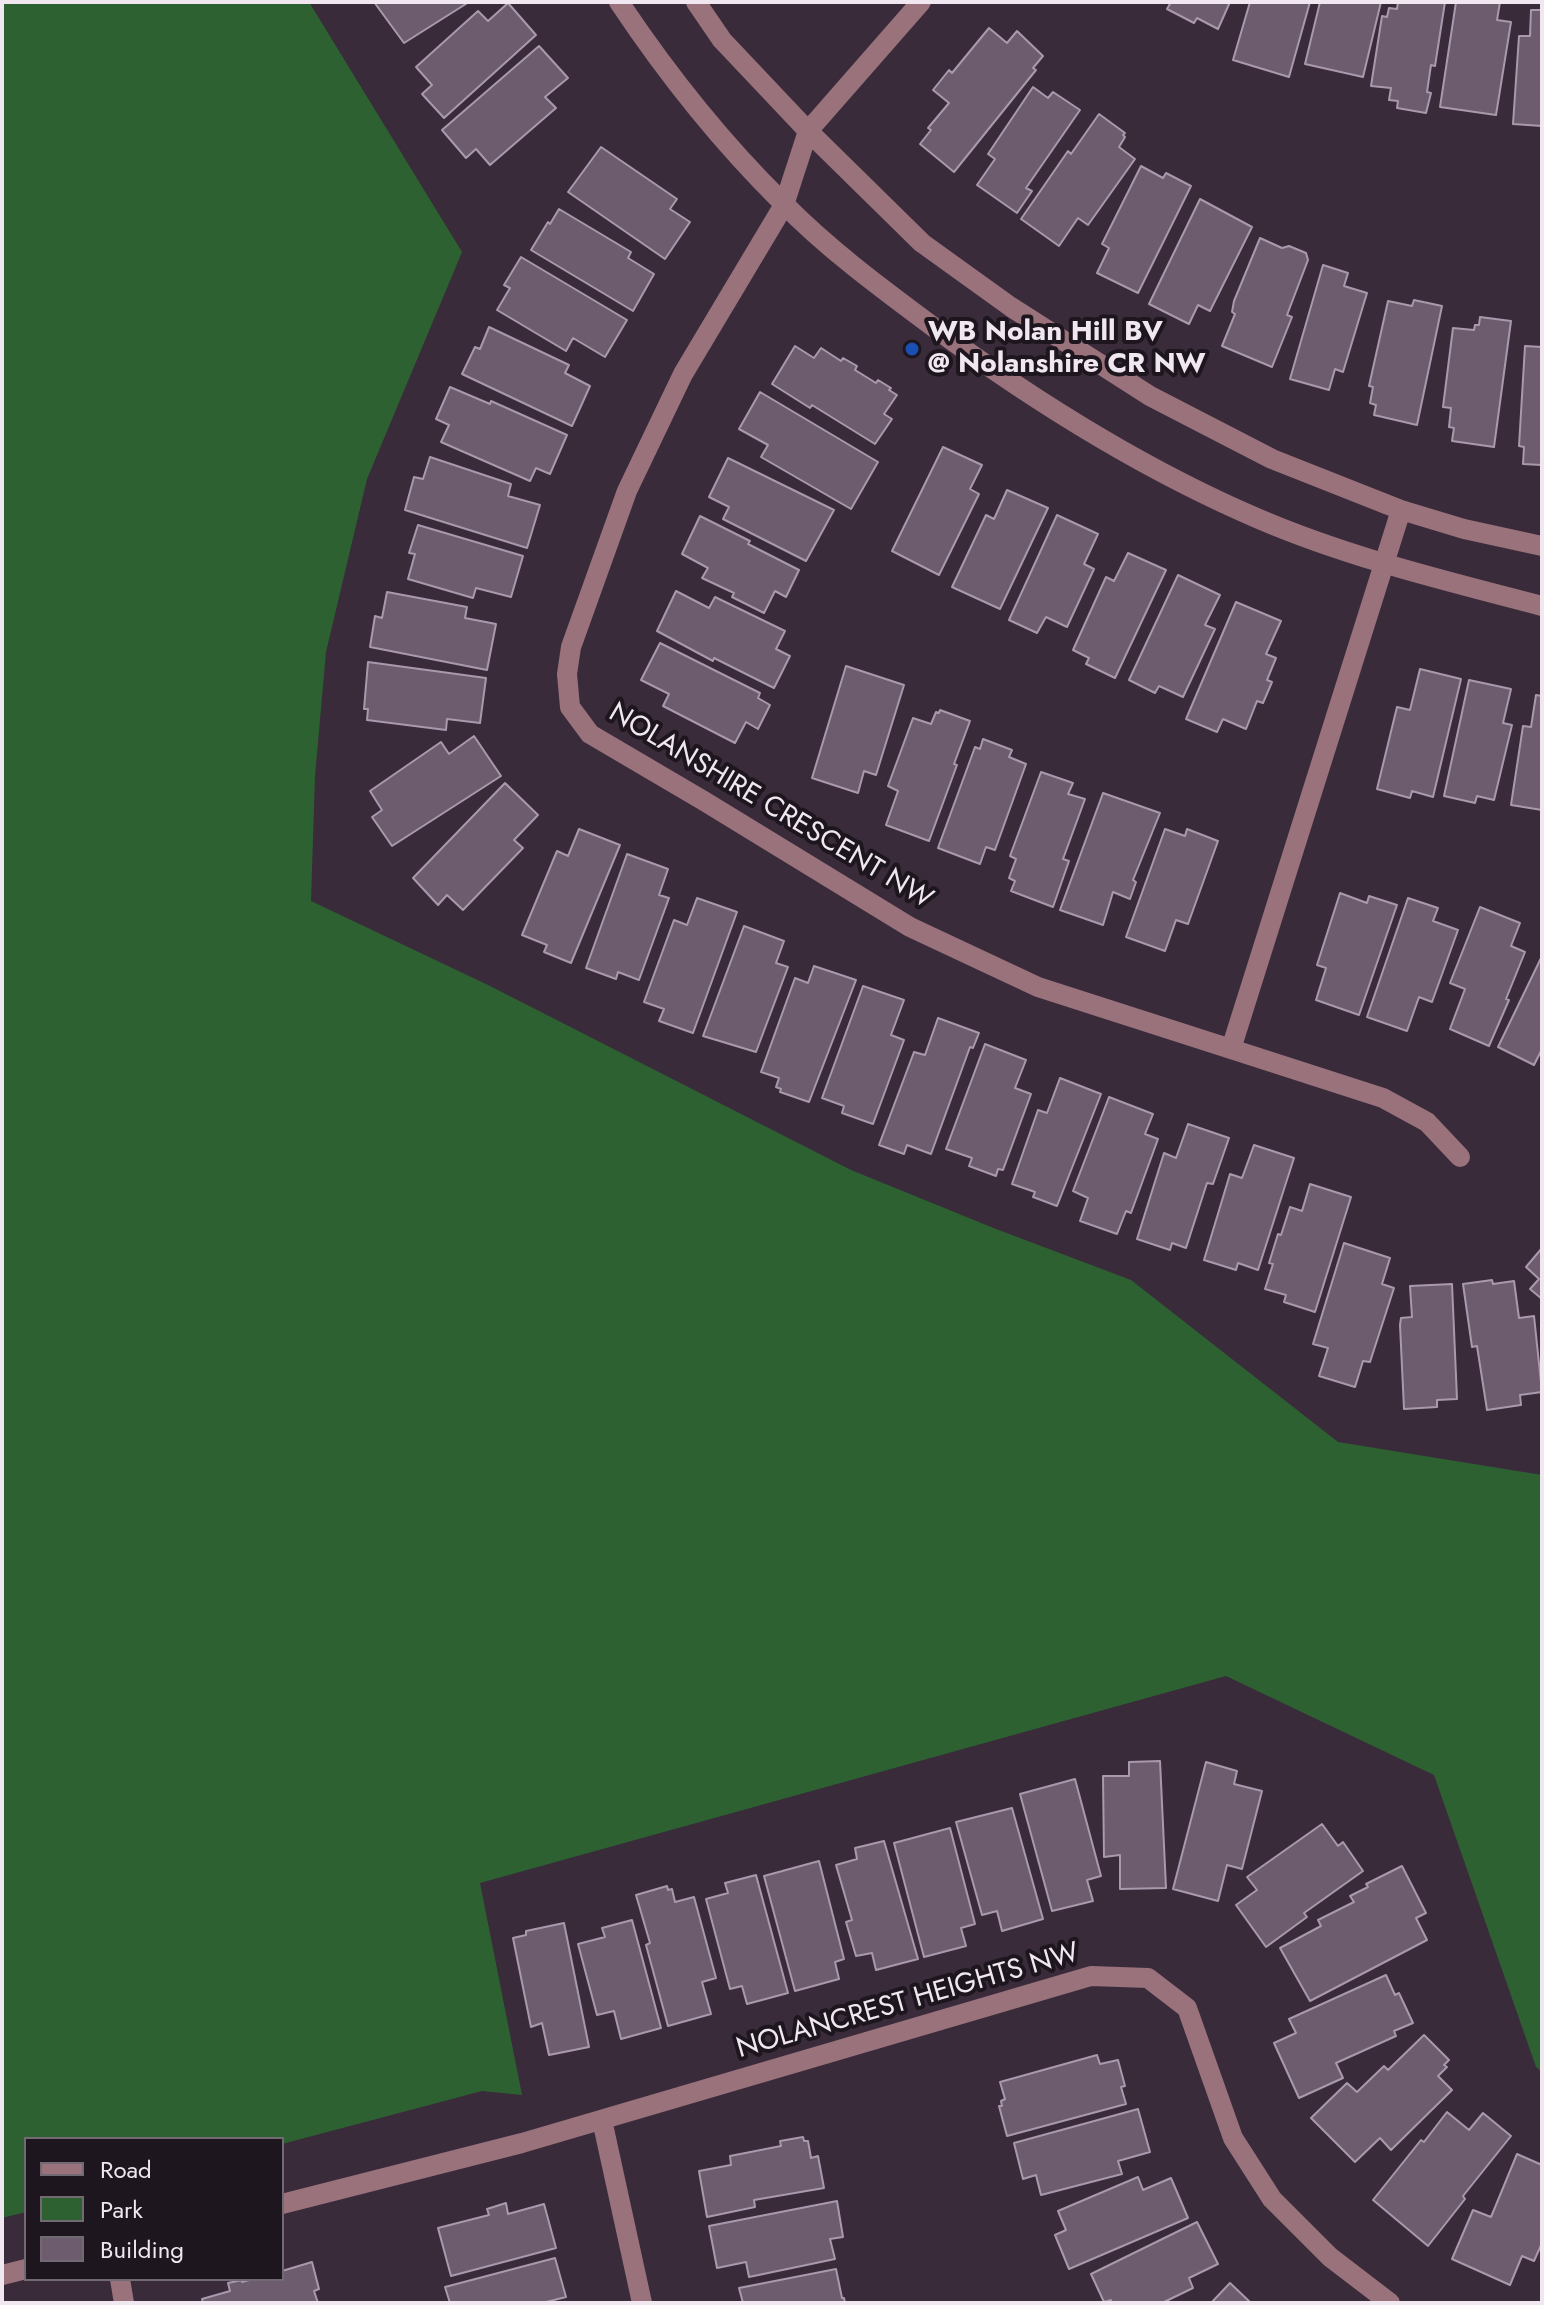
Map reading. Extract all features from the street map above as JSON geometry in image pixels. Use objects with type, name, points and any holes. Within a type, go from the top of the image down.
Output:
[{"type":"street","points":[[619,2],[648,45],[713,128],[784,205],[877,285],[990,368],[1105,443],[1259,519],[1384,564],[1542,606]]},
{"type":"street","points":[[696,2],[722,40],[808,131],[922,243],[1011,307],[1137,388],[1272,459],[1401,510],[1464,529],[1542,546]]},
{"type":"street","points":[[808,131],[921,2]]},
{"type":"street","name":"NOLANSHIRE CRESCENT NW","points":[[808,131],[784,205],[683,374],[627,491],[571,647],[567,674],[570,707],[590,734],[910,927],[1038,987],[1383,1098],[1427,1122],[1460,1157]]},
{"type":"street","points":[[1231,1049],[1401,510]]},
{"type":"street","name":"NOLANCREST HEIGHTS NW","points":[[284,2203],[522,2143],[1091,1976],[1148,1978],[1187,2008],[1233,2138],[1272,2199],[1330,2257],[1390,2303]]},
{"type":"street","points":[[602,2120],[642,2303]]},
{"type":"street","points":[[2,2275],[24,2270]]},
{"type":"street","points":[[120,2281],[124,2303]]},
{"type":"green space","points":[[2,2],[309,2],[462,252],[367,479],[326,652],[315,776],[311,901],[488,985],[851,1170],[1131,1280],[1338,1442],[1542,1475],[1542,2072],[1536,2067],[1434,1775],[1226,1676],[480,1883],[522,2095],[482,2091],[284,2143],[284,2137],[24,2137],[24,2212],[2,2218]]},
{"type":"building","points":[[374,2],[469,2],[404,43]]},
{"type":"building","points":[[1171,2],[1230,2],[1218,29],[1197,18],[1194,23],[1167,9]]},
{"type":"building","points":[[1250,2],[1310,2],[1289,77],[1233,60]]},
{"type":"building","points":[[1320,2],[1381,2],[1363,77],[1305,64]]},
{"type":"building","points":[[1398,2],[1445,2],[1435,66],[1431,65],[1427,92],[1431,93],[1426,113],[1397,108],[1398,101],[1389,100],[1391,88],[1371,86],[1382,16],[1387,17],[1389,8],[1397,9]]},
{"type":"building","points":[[1456,2],[1500,2],[1497,20],[1511,22],[1496,115],[1440,107]]},
{"type":"building","points":[[508,3],[536,35],[444,118],[422,94],[432,85],[416,67],[478,11],[488,21]]},
{"type":"building","points":[[1531,10],[1542,10],[1542,126],[1513,124],[1519,36],[1530,36]]},
{"type":"building","points":[[989,28],[1007,43],[1017,31],[1043,56],[1033,68],[1036,70],[954,172],[920,144],[931,130],[928,128],[949,103],[933,90],[949,70],[952,73]]},
{"type":"building","points":[[539,46],[568,78],[545,97],[556,108],[490,165],[476,149],[466,158],[442,130]]},
{"type":"building","points":[[1033,87],[1048,98],[1053,92],[1080,110],[1026,188],[1032,191],[1017,213],[977,185],[995,159],[988,154]]},
{"type":"building","points":[[1099,114],[1125,133],[1119,147],[1135,159],[1088,225],[1078,218],[1059,246],[1021,219],[1068,151],[1071,154]]},
{"type":"building","points":[[601,147],[677,199],[670,209],[690,222],[665,259],[568,192]]},
{"type":"building","points":[[1141,166],[1163,178],[1166,173],[1191,186],[1138,293],[1097,273],[1109,248],[1102,244]]},
{"type":"building","points":[[1200,199],[1252,227],[1210,311],[1198,305],[1189,324],[1149,304]]},
{"type":"building","points":[[559,209],[631,252],[628,258],[654,274],[633,311],[531,250]]},
{"type":"building","points":[[1260,238],[1282,248],[1289,246],[1306,253],[1308,260],[1287,315],[1292,317],[1272,367],[1222,346],[1235,314],[1232,312],[1234,301]]},
{"type":"building","points":[[521,257],[627,320],[605,357],[573,338],[566,351],[497,310],[510,288],[504,285]]},
{"type":"building","points":[[1323,265],[1348,273],[1344,286],[1367,293],[1343,372],[1335,369],[1329,390],[1290,379]]},
{"type":"building","points":[[1414,300],[1442,306],[1417,425],[1374,415],[1376,405],[1370,403],[1373,387],[1369,386],[1388,301],[1412,306]]},
{"type":"building","points":[[1480,317],[1511,321],[1494,447],[1452,441],[1454,428],[1449,427],[1451,408],[1443,407],[1453,328],[1474,330],[1475,325],[1479,325]]},
{"type":"building","points":[[489,327],[569,365],[565,373],[590,386],[572,426],[462,374],[475,347],[480,349]]},
{"type":"building","points":[[795,346],[814,358],[821,348],[841,361],[843,358],[857,366],[855,370],[876,383],[878,380],[897,395],[884,414],[892,419],[875,444],[772,384]]},
{"type":"building","points":[[1525,346],[1542,347],[1542,465],[1523,464],[1524,447],[1519,446]]},
{"type":"building","points":[[450,387],[490,404],[491,401],[567,435],[550,474],[536,468],[530,481],[441,442],[449,425],[436,419]]},
{"type":"building","points":[[760,392],[878,462],[851,509],[761,457],[768,445],[739,429]]},
{"type":"building","points":[[943,447],[982,465],[970,489],[979,494],[939,575],[892,551]]},
{"type":"building","points":[[430,457],[511,484],[508,496],[540,505],[527,548],[405,510],[414,477],[423,479]]},
{"type":"building","points":[[728,458],[834,510],[806,561],[723,519],[729,507],[709,497]]},
{"type":"building","points":[[1007,490],[1048,508],[1000,609],[952,587],[986,515],[994,519]]},
{"type":"building","points":[[1057,515],[1098,534],[1084,564],[1094,569],[1067,627],[1046,617],[1037,633],[1009,620]]},
{"type":"building","points":[[700,516],[799,570],[786,597],[775,591],[764,613],[732,597],[734,593],[702,578],[708,568],[682,554]]},
{"type":"building","points":[[418,525],[523,556],[511,597],[476,588],[473,598],[408,579],[415,554],[409,553]]},
{"type":"building","points":[[1128,553],[1166,570],[1115,678],[1086,664],[1089,658],[1073,650],[1106,577],[1114,581]]},
{"type":"building","points":[[1178,575],[1220,595],[1205,625],[1215,629],[1183,697],[1159,686],[1155,693],[1129,680]]},
{"type":"building","points":[[676,591],[709,608],[715,597],[785,631],[776,649],[790,656],[774,688],[714,658],[713,661],[657,631]]},
{"type":"building","points":[[387,592],[467,607],[465,618],[496,624],[487,670],[370,647],[375,616],[382,618]]},
{"type":"building","points":[[1236,602],[1281,621],[1266,654],[1276,658],[1267,680],[1272,682],[1263,703],[1257,701],[1246,729],[1223,719],[1217,732],[1186,719]]},
{"type":"building","points":[[660,643],[760,693],[758,698],[770,705],[758,729],[746,722],[735,743],[663,706],[669,694],[641,680]]},
{"type":"building","points":[[368,662],[486,678],[480,723],[447,719],[446,730],[367,720],[368,709],[364,709]]},
{"type":"building","points":[[846,666],[904,685],[876,775],[864,771],[858,793],[812,778]]},
{"type":"building","points":[[1420,669],[1461,679],[1433,797],[1412,791],[1410,798],[1377,789],[1397,707],[1410,710]]},
{"type":"building","points":[[1469,680],[1511,689],[1503,723],[1512,725],[1494,800],[1477,796],[1475,803],[1444,796]]},
{"type":"building","points":[[1536,695],[1542,696],[1542,810],[1511,805],[1523,726],[1531,727]]},
{"type":"building","points":[[940,710],[970,721],[929,841],[886,825],[898,791],[888,786],[913,718],[931,724]]},
{"type":"building","points":[[474,736],[501,776],[392,846],[372,817],[382,810],[370,791],[441,742],[449,754]]},
{"type":"building","points":[[983,739],[1012,750],[1009,757],[1026,764],[995,850],[986,847],[980,864],[938,848],[975,747],[980,749]]},
{"type":"building","points":[[1041,772],[1073,783],[1068,794],[1085,799],[1063,859],[1069,861],[1053,907],[1011,891],[1015,881],[1009,878],[1016,859],[1010,856]]},
{"type":"building","points":[[505,783],[538,815],[514,840],[523,848],[463,910],[447,895],[438,905],[413,878]]},
{"type":"building","points":[[1103,793],[1160,813],[1133,880],[1136,882],[1130,899],[1113,892],[1103,925],[1060,910]]},
{"type":"building","points":[[579,829],[620,845],[571,963],[544,952],[547,945],[522,935],[557,851],[568,856]]},
{"type":"building","points":[[1165,829],[1185,836],[1187,829],[1218,841],[1188,924],[1176,920],[1165,951],[1126,937]]},
{"type":"building","points":[[627,854],[668,869],[659,895],[669,898],[639,980],[618,972],[616,979],[586,968]]},
{"type":"building","points":[[1340,893],[1367,903],[1369,896],[1397,905],[1359,1015],[1316,1000],[1326,968],[1317,965]]},
{"type":"building","points":[[697,898],[737,912],[693,1033],[659,1021],[664,1009],[644,1002],[674,920],[687,925]]},
{"type":"building","points":[[1408,898],[1438,908],[1433,921],[1458,930],[1432,1002],[1419,997],[1407,1031],[1367,1017]]},
{"type":"building","points":[[1480,907],[1520,923],[1511,946],[1525,952],[1489,1046],[1450,1029],[1465,989],[1450,983]]},
{"type":"building","points":[[744,926],[784,941],[776,963],[788,967],[756,1052],[703,1036]]},
{"type":"building","points":[[1542,956],[1542,1049],[1534,1065],[1498,1047]]},
{"type":"building","points":[[814,966],[856,980],[809,1102],[780,1092],[781,1089],[776,1087],[779,1078],[761,1072],[795,978],[808,983]]},
{"type":"building","points":[[863,986],[904,1000],[891,1035],[904,1040],[873,1124],[842,1113],[844,1106],[822,1098]]},
{"type":"building","points":[[938,1018],[979,1033],[973,1048],[970,1047],[931,1154],[907,1145],[904,1154],[879,1145],[914,1052],[925,1055]]},
{"type":"building","points":[[985,1044],[1026,1060],[1015,1088],[1031,1094],[1003,1170],[998,1169],[996,1176],[969,1166],[972,1158],[946,1149]]},
{"type":"building","points":[[1060,1078],[1101,1094],[1057,1206],[1033,1197],[1035,1192],[1012,1184],[1038,1110],[1047,1113]]},
{"type":"building","points":[[1109,1097],[1153,1114],[1145,1134],[1158,1139],[1131,1213],[1126,1211],[1117,1234],[1080,1221],[1088,1198],[1073,1191]]},
{"type":"building","points":[[1188,1124],[1229,1138],[1213,1184],[1207,1183],[1186,1248],[1172,1243],[1170,1250],[1137,1239],[1164,1153],[1176,1158]]},
{"type":"building","points":[[1254,1145],[1294,1158],[1258,1270],[1238,1263],[1236,1270],[1204,1260],[1230,1174],[1242,1178]]},
{"type":"building","points":[[1310,1184],[1351,1197],[1315,1312],[1284,1302],[1286,1295],[1265,1289],[1278,1234],[1281,1235],[1290,1207],[1302,1211]]},
{"type":"building","points":[[1344,1243],[1390,1258],[1382,1284],[1394,1288],[1370,1362],[1363,1361],[1355,1387],[1319,1376],[1328,1348],[1313,1344]]},
{"type":"building","points":[[1542,1248],[1542,1299],[1530,1289],[1539,1279],[1526,1267]]},
{"type":"building","points":[[1492,1280],[1493,1284],[1514,1281],[1519,1318],[1534,1316],[1542,1392],[1520,1395],[1521,1405],[1487,1410],[1477,1346],[1472,1347],[1463,1284]]},
{"type":"building","points":[[1452,1284],[1457,1399],[1437,1400],[1437,1407],[1404,1409],[1400,1325],[1401,1318],[1412,1317],[1410,1286]]},
{"type":"building","points":[[1160,1761],[1166,1888],[1120,1889],[1120,1855],[1104,1857],[1103,1776],[1129,1776],[1129,1762]]},
{"type":"building","points":[[1206,1762],[1237,1771],[1234,1784],[1262,1791],[1242,1869],[1227,1865],[1218,1901],[1173,1889]]},
{"type":"building","points":[[1075,1779],[1101,1876],[1087,1880],[1093,1901],[1052,1911],[1020,1794]]},
{"type":"building","points":[[1012,1808],[1043,1919],[1002,1931],[997,1911],[982,1915],[956,1822]]},
{"type":"building","points":[[1322,1824],[1338,1846],[1343,1842],[1363,1871],[1304,1913],[1307,1917],[1266,1947],[1236,1905],[1257,1890],[1247,1877]]},
{"type":"building","points":[[950,1828],[975,1924],[961,1928],[966,1946],[924,1957],[894,1843]]},
{"type":"building","points":[[884,1841],[918,1959],[876,1970],[872,1953],[856,1956],[846,1922],[852,1920],[836,1865],[857,1859],[855,1848]]},
{"type":"building","points":[[819,1861],[844,1959],[835,1962],[839,1979],[795,1991],[764,1876]]},
{"type":"building","points":[[1402,1866],[1426,1913],[1416,1918],[1427,1940],[1310,2001],[1280,1948],[1321,1926],[1318,1920],[1354,1902],[1350,1896],[1368,1887],[1366,1884]]},
{"type":"building","points":[[756,1875],[788,1993],[747,2004],[742,1986],[730,1989],[706,1899],[728,1893],[725,1883]]},
{"type":"building","points":[[667,1886],[668,1890],[672,1889],[675,1902],[694,1897],[716,1978],[702,1982],[711,2014],[668,2026],[636,1895]]},
{"type":"building","points":[[632,1920],[661,2028],[621,2039],[614,2011],[597,2015],[578,1944],[605,1937],[602,1928]]},
{"type":"building","points":[[564,1923],[589,2047],[549,2055],[542,2023],[531,2027],[513,1938],[526,1935],[526,1931]]},
{"type":"building","points":[[1386,1975],[1395,1995],[1399,1993],[1413,2023],[1394,2031],[1396,2036],[1336,2063],[1343,2078],[1299,2098],[1274,2043],[1296,2033],[1289,2019]]},
{"type":"building","points":[[1424,2035],[1449,2060],[1438,2076],[1452,2090],[1391,2150],[1380,2138],[1355,2162],[1311,2118],[1347,2083],[1357,2092],[1384,2066],[1388,2070]]},
{"type":"building","points":[[1097,2055],[1100,2064],[1118,2060],[1126,2104],[1007,2136],[999,2106],[1005,2099],[1000,2082]]},
{"type":"building","points":[[1138,2109],[1150,2152],[1118,2161],[1122,2174],[1041,2195],[1036,2175],[1023,2179],[1014,2143]]},
{"type":"building","points":[[1447,2112],[1469,2130],[1483,2113],[1511,2136],[1428,2246],[1373,2200]]},
{"type":"building","points":[[803,2137],[804,2141],[808,2141],[811,2158],[818,2156],[824,2188],[754,2200],[755,2207],[707,2217],[699,2171],[731,2165],[730,2156],[781,2146],[780,2141]]},
{"type":"building","points":[[1517,2154],[1542,2165],[1542,2243],[1534,2261],[1522,2256],[1510,2285],[1452,2259],[1473,2210],[1491,2217]]},
{"type":"building","points":[[1138,2177],[1143,2190],[1171,2178],[1188,2218],[1069,2269],[1055,2235],[1066,2230],[1058,2211]]},
{"type":"building","points":[[837,2201],[843,2237],[830,2239],[835,2259],[749,2277],[746,2262],[717,2268],[709,2226]]},
{"type":"building","points":[[506,2203],[508,2214],[544,2204],[556,2248],[451,2276],[438,2228],[489,2215],[487,2209]]},
{"type":"building","points":[[1197,2222],[1218,2264],[1189,2278],[1193,2288],[1162,2303],[1104,2302],[1091,2274]]},
{"type":"building","points":[[555,2258],[566,2297],[542,2303],[450,2303],[445,2287]]},
{"type":"building","points":[[312,2262],[319,2289],[314,2291],[318,2303],[203,2303],[202,2299],[230,2291],[228,2283],[284,2281],[284,2270]]},
{"type":"building","points":[[836,2269],[845,2303],[743,2303],[739,2288]]},
{"type":"building","points":[[1230,2283],[1251,2303],[1211,2303]]},
{"type":"place","name":"WB Nolan Hill BV @ Nolanshire CR NW","points":[[912,349]]}]
